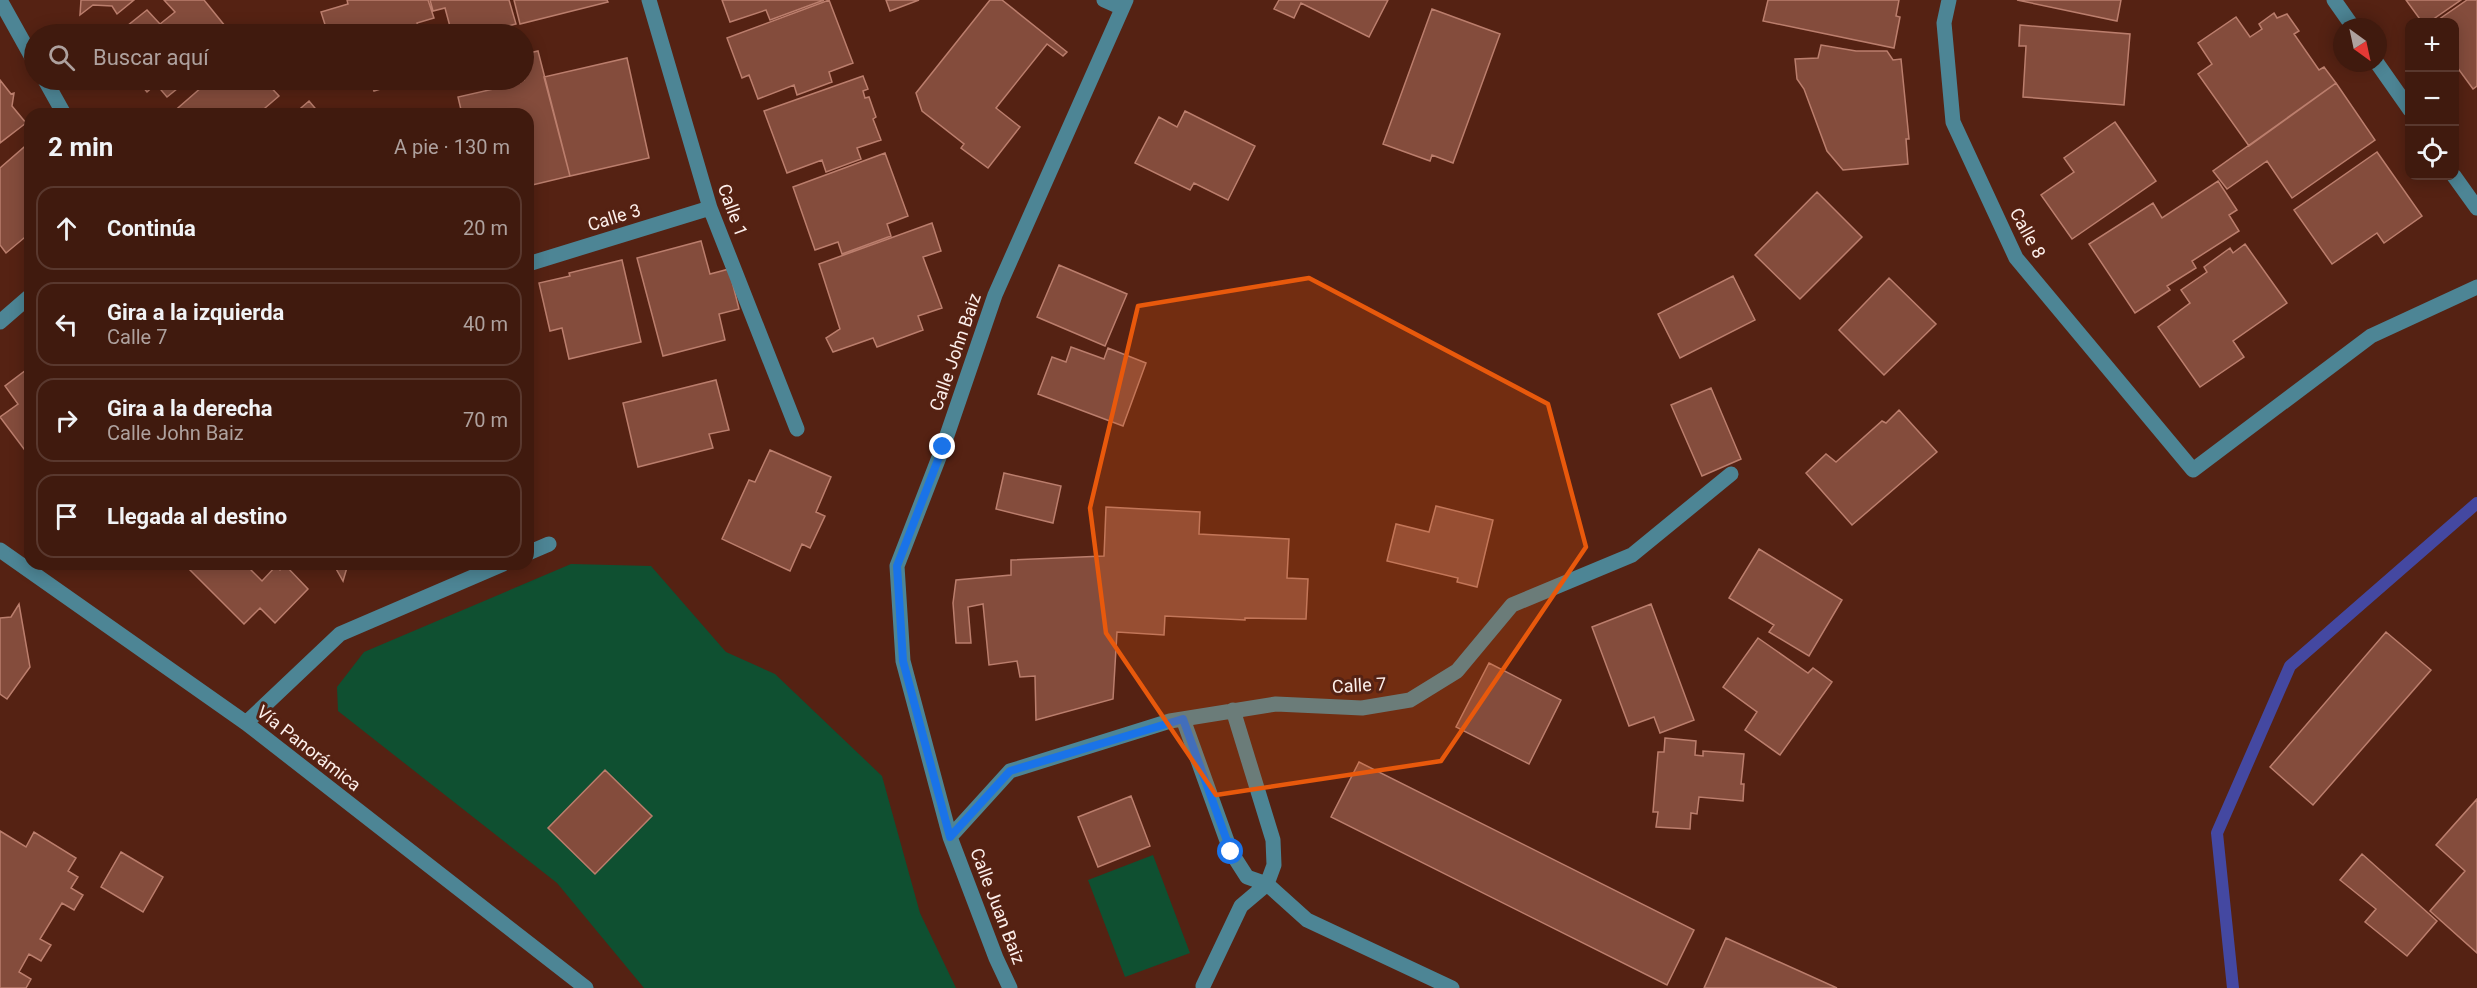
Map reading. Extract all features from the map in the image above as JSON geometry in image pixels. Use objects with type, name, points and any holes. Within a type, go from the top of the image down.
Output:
[{"type":"street","points":[[0,0],[24,43]]},
{"type":"street","name":"Calle 1","points":[[649,0],[710,208],[797,429]]},
{"type":"street","points":[[1104,0],[1124,4]]},
{"type":"street","name":"Calle 8","points":[[1949,0],[1944,23],[1953,122],[2016,258],[2193,470],[2371,336],[2477,287]]},
{"type":"street","points":[[2334,0],[2347,18]]},
{"type":"street","name":"Calle John Baiz","points":[[950,837],[903,661],[897,566],[943,447],[996,295],[1124,4]]},
{"type":"street","points":[[2383,72],[2405,104]]},
{"type":"street","points":[[51,90],[61,108]]},
{"type":"street","points":[[2457,180],[2477,208]]},
{"type":"street","name":"Calle 3","points":[[534,262],[710,208]]},
{"type":"street","points":[[0,322],[24,301]]},
{"type":"street","name":"Calle 7","points":[[950,837],[1010,771],[1183,719],[1276,704],[1362,708],[1410,700],[1457,671],[1512,605],[1632,555],[1731,474]]},
{"type":"street","points":[[534,550],[549,544]]},
{"type":"street","name":"Vía Panorámica","points":[[0,550],[24,567]]},
{"type":"street","name":"Vía Panorámica","points":[[28,570],[246,723],[586,988]]},
{"type":"street","points":[[246,723],[340,634],[489,570]]},
{"type":"street","points":[[1203,986],[1241,906],[1267,884],[1274,865],[1273,840],[1233,710]]},
{"type":"street","points":[[1183,719],[1231,852],[1247,877],[1267,884],[1307,920],[1452,988]]},
{"type":"street","name":"Calle Juan Baiz","points":[[950,837],[996,958],[1010,988]]},
{"type":"highlighted area","points":[[1309,278],[1548,404],[1586,547],[1441,761],[1216,795],[1106,633],[1090,508],[1138,306]]},
{"type":"green space","points":[[571,564],[651,566],[726,652],[775,674],[882,776],[920,913],[956,988],[644,988],[557,883],[338,711],[337,687],[364,652]]},
{"type":"green space","points":[[1153,855],[1190,953],[1125,977],[1088,880]]},
{"type":"building","points":[[81,0],[134,0],[117,14],[112,6],[93,5],[80,15]]},
{"type":"building","points":[[164,0],[204,0],[223,24],[160,24],[175,12]]},
{"type":"building","points":[[347,0],[428,0],[434,18],[417,24],[325,24],[321,12],[348,4]]},
{"type":"building","points":[[430,0],[509,0],[516,24],[449,24],[445,8],[433,11]]},
{"type":"building","points":[[514,0],[607,0],[608,2],[520,24]]},
{"type":"building","points":[[722,0],[824,0],[770,20],[766,10],[730,22]]},
{"type":"building","points":[[829,0],[853,63],[829,72],[832,82],[797,95],[794,85],[758,99],[749,75],[742,78],[727,38]]},
{"type":"building","points":[[886,0],[919,0],[890,11]]},
{"type":"building","points":[[990,0],[1002,0],[1067,52],[1063,56],[1047,44],[996,108],[1020,127],[988,168],[961,148],[964,144],[922,111],[916,93]]},
{"type":"building","points":[[1279,0],[1388,0],[1369,37],[1301,3],[1294,18],[1274,9]]},
{"type":"building","points":[[1768,0],[1899,0],[1896,16],[1900,17],[1894,48],[1763,21]]},
{"type":"building","points":[[2017,0],[2121,0],[2117,21]]},
{"type":"building","points":[[2406,0],[2461,0],[2435,18],[2419,18]]},
{"type":"building","points":[[2467,0],[2477,0],[2477,86],[2473,89],[2459,70],[2459,18],[2441,18]]},
{"type":"building","points":[[1432,9],[1500,34],[1453,163],[1432,155],[1430,161],[1383,144]]},
{"type":"building","points":[[147,10],[160,24],[130,24]]},
{"type":"building","points":[[2274,13],[2277,18],[2287,14],[2299,31],[2294,34],[2319,70],[2324,67],[2336,83],[2249,146],[2198,74],[2212,64],[2198,43],[2236,17],[2250,37],[2262,29],[2259,24]]},
{"type":"building","points":[[2020,25],[2130,34],[2124,105],[2023,97],[2026,46],[2019,46]]},
{"type":"building","points":[[1821,45],[1856,51],[1887,51],[1893,60],[1901,59],[1909,139],[1906,139],[1908,164],[1843,170],[1827,151],[1804,89],[1797,79],[1795,59],[1818,58]]},
{"type":"building","points":[[538,51],[570,176],[534,185],[534,108],[461,108],[458,97],[489,90],[534,90],[534,52]]},
{"type":"building","points":[[627,58],[649,158],[570,176],[544,77]]},
{"type":"building","points":[[863,76],[868,89],[863,91],[865,98],[869,97],[876,117],[873,119],[881,140],[857,148],[861,159],[826,172],[822,160],[787,173],[764,111]]},
{"type":"building","points":[[0,80],[11,94],[14,93],[12,106],[24,121],[24,125],[0,143]]},
{"type":"building","points":[[2336,83],[2375,140],[2292,198],[2267,161],[2227,189],[2213,171]]},
{"type":"building","points":[[161,90],[176,90],[167,97]]},
{"type":"building","points":[[199,90],[273,90],[279,96],[265,108],[178,108]]},
{"type":"building","points":[[309,101],[315,108],[301,108]]},
{"type":"building","points":[[1185,111],[1255,146],[1228,200],[1194,183],[1190,190],[1135,163],[1159,117],[1177,127]]},
{"type":"building","points":[[2115,122],[2156,181],[2072,239],[2041,195],[2074,172],[2064,158]]},
{"type":"building","points":[[24,147],[24,238],[6,253],[0,245],[0,168]]},
{"type":"building","points":[[2377,152],[2422,216],[2384,243],[2377,233],[2332,264],[2294,210]]},
{"type":"building","points":[[885,153],[908,216],[887,224],[891,236],[842,254],[838,242],[815,250],[793,187]]},
{"type":"building","points":[[2218,181],[2237,210],[2229,215],[2239,231],[2192,261],[2196,268],[2167,286],[2170,290],[2135,313],[2089,244],[2153,203],[2162,218]]},
{"type":"building","points":[[1817,192],[1862,237],[1800,299],[1755,255]]},
{"type":"building","points":[[932,223],[941,251],[923,257],[942,308],[918,316],[923,330],[877,347],[873,338],[833,352],[826,338],[840,329],[819,264]]},
{"type":"building","points":[[701,241],[710,274],[729,269],[739,309],[719,314],[725,340],[663,356],[637,258]]},
{"type":"building","points":[[2245,244],[2287,303],[2233,341],[2244,357],[2200,387],[2158,327],[2190,303],[2181,290],[2207,272],[2204,267],[2230,248],[2233,253]]},
{"type":"building","points":[[622,260],[641,342],[569,359],[562,328],[550,331],[539,283]]},
{"type":"building","points":[[1059,265],[1127,294],[1105,346],[1037,317]]},
{"type":"building","points":[[1733,276],[1755,320],[1680,358],[1658,314]]},
{"type":"building","points":[[1889,278],[1936,324],[1884,375],[1839,330]]},
{"type":"building","points":[[1071,347],[1104,359],[1108,348],[1146,363],[1123,426],[1038,394],[1052,357],[1066,362]]},
{"type":"building","points":[[24,372],[24,449],[0,417],[18,404],[5,386]]},
{"type":"building","points":[[716,380],[729,430],[709,434],[713,448],[638,467],[623,403]]},
{"type":"building","points":[[1711,388],[1741,459],[1702,476],[1671,405]]},
{"type":"building","points":[[1899,410],[1937,452],[1852,525],[1806,473],[1826,454],[1836,462],[1882,421],[1886,423]]},
{"type":"building","points":[[770,450],[831,477],[816,512],[825,516],[810,548],[802,544],[790,571],[722,539],[749,480],[755,482]]},
{"type":"building","points":[[1004,473],[1061,486],[1053,523],[996,509]]},
{"type":"building","points":[[1436,506],[1493,520],[1477,587],[1457,582],[1458,578],[1387,561],[1396,524],[1429,532]]},
{"type":"building","points":[[1106,507],[1200,512],[1199,534],[1289,539],[1287,578],[1308,579],[1306,619],[1245,618],[1245,620],[1165,616],[1164,635],[1117,632],[1113,699],[1036,720],[1035,676],[1020,677],[1017,661],[989,665],[983,604],[968,607],[971,643],[956,643],[953,603],[956,580],[1011,575],[1011,560],[1104,556]]},
{"type":"building","points":[[1759,549],[1842,600],[1809,656],[1769,632],[1774,625],[1729,598]]},
{"type":"building","points":[[190,570],[251,570],[262,581],[272,570],[290,570],[308,589],[275,623],[260,608],[244,624]]},
{"type":"building","points":[[337,570],[346,570],[343,581]]},
{"type":"building","points":[[19,604],[30,667],[7,699],[0,694],[0,618],[11,617]]},
{"type":"building","points":[[1651,604],[1694,720],[1660,733],[1654,717],[1629,726],[1592,627]]},
{"type":"building","points":[[2386,632],[2431,670],[2313,805],[2270,767]]},
{"type":"building","points":[[1758,638],[1808,673],[1813,668],[1832,682],[1780,755],[1745,730],[1757,712],[1723,687]]},
{"type":"building","points":[[1489,663],[1561,700],[1529,764],[1456,727]]},
{"type":"building","points":[[1665,738],[1696,741],[1695,755],[1703,756],[1703,751],[1744,754],[1741,784],[1744,784],[1743,801],[1699,797],[1697,814],[1691,813],[1690,829],[1656,827],[1658,812],[1653,812],[1658,752],[1664,752]]},
{"type":"building","points":[[1359,762],[1694,930],[1667,985],[1331,817]]},
{"type":"building","points":[[605,770],[652,816],[595,874],[548,828]]},
{"type":"building","points":[[1131,796],[1150,846],[1098,867],[1078,817]]},
{"type":"building","points":[[2477,799],[2477,953],[2430,911],[2465,871],[2436,845]]},
{"type":"building","points":[[0,831],[26,847],[34,832],[76,858],[68,871],[78,877],[71,888],[83,895],[74,910],[62,903],[40,939],[51,945],[41,961],[29,954],[19,972],[31,979],[26,988],[0,988]]},
{"type":"building","points":[[121,852],[163,877],[143,912],[101,887]]},
{"type":"building","points":[[2362,854],[2437,921],[2407,956],[2365,922],[2376,909],[2340,880]]},
{"type":"building","points":[[1726,938],[1837,988],[1704,988]]},
{"type":"waterway","points":[[2233,988],[2217,833],[2290,666],[2477,503]]},
{"type":"route","points":[[943,447],[897,566],[903,661],[950,837],[1010,771],[1170,721],[1183,719],[1231,852]]}]
